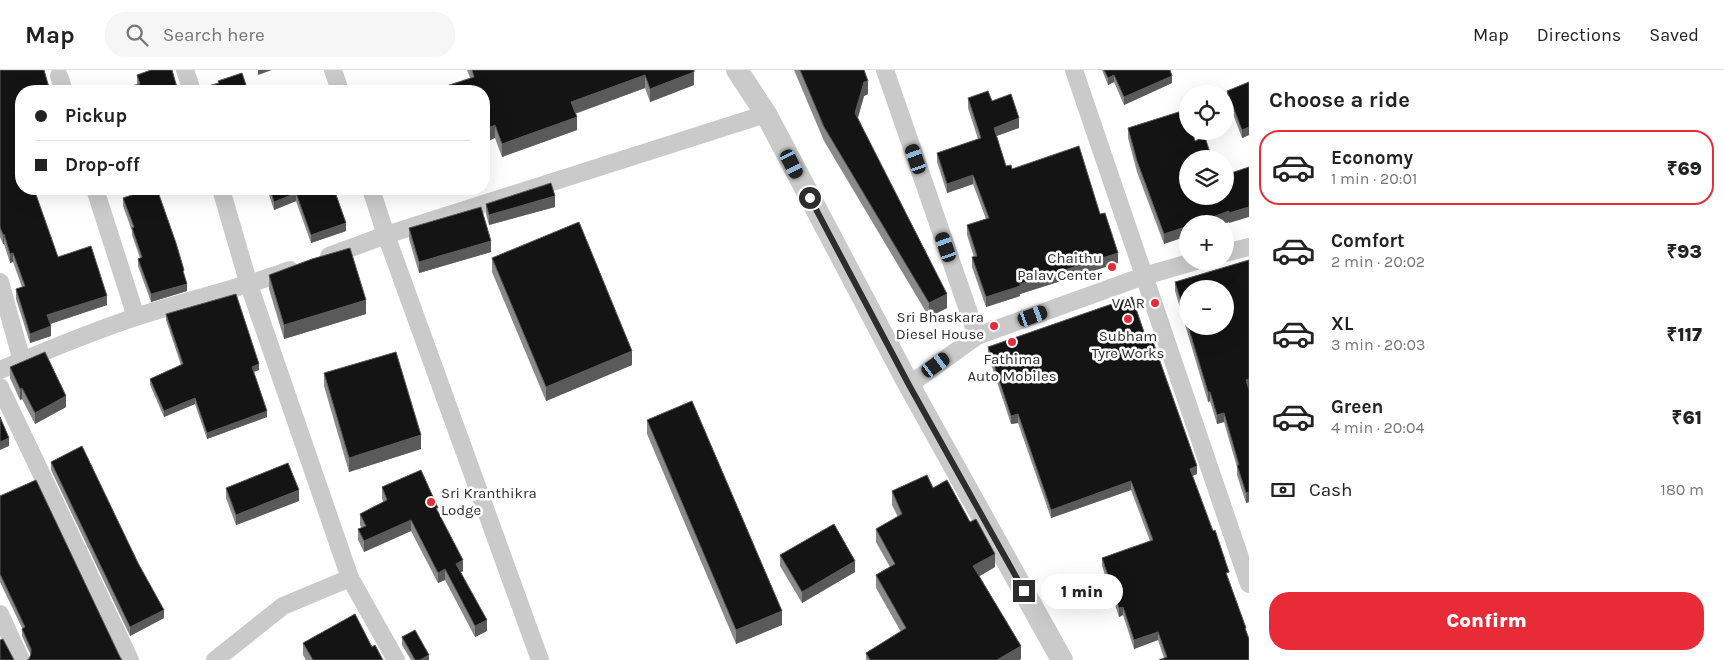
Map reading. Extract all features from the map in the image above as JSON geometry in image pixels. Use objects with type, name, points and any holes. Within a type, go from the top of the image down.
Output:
[{"type":"street","points":[[185,70],[190,85]]},
{"type":"street","points":[[333,70],[338,85]]},
{"type":"street","points":[[738,70],[766,114],[909,385],[1062,660]]},
{"type":"street","points":[[885,70],[977,336]]},
{"type":"street","points":[[1074,70],[1249,584]]},
{"type":"street","points":[[0,370],[136,317],[249,285],[386,235],[766,114]]},
{"type":"street","points":[[97,195],[136,317]]},
{"type":"street","points":[[223,195],[249,285],[350,578],[396,660]]},
{"type":"street","points":[[373,195],[540,660]]},
{"type":"street","points":[[1234,251],[1249,247]]},
{"type":"street","points":[[909,385],[977,336],[1144,276],[1179,266]]},
{"type":"street","points":[[0,282],[22,361]]},
{"type":"street","points":[[0,386],[130,660]]},
{"type":"street","points":[[215,660],[283,606],[350,578]]},
{"type":"street","points":[[0,614],[21,660]]},
{"type":"building","points":[[0,70],[44,70],[48,85],[15,85],[15,195],[36,195],[58,257],[91,246],[107,296],[47,315],[51,326],[30,334],[16,289],[25,286],[13,253],[10,254],[0,227]]},
{"type":"building","points":[[151,70],[172,70],[176,85],[136,85],[140,84],[137,75]]},
{"type":"building","points":[[472,70],[694,70],[694,72],[650,89],[645,75],[571,102],[577,117],[502,144],[495,125],[490,127],[490,85],[449,85],[474,77]]},
{"type":"building","points":[[800,70],[864,70],[868,81],[864,82],[855,113],[947,294],[929,303],[824,127]]},
{"type":"building","points":[[1104,70],[1170,70],[1172,76],[1124,97],[1114,75],[1108,78]]},
{"type":"building","points":[[242,73],[246,85],[212,85],[219,83],[218,81]]},
{"type":"building","points":[[1249,82],[1249,127],[1242,130],[1234,109],[1234,88]]},
{"type":"building","points":[[988,91],[992,101],[1011,94],[1019,118],[994,128],[1006,166],[1011,165],[1012,169],[1079,146],[1100,214],[1105,213],[1118,253],[1020,284],[1020,286],[986,297],[972,257],[977,256],[967,225],[989,218],[973,175],[947,184],[937,153],[981,138],[968,98]]},
{"type":"building","points":[[1179,112],[1179,140],[1206,140],[1209,150],[1179,150],[1179,205],[1234,205],[1234,172],[1249,167],[1249,207],[1218,215],[1179,215],[1179,229],[1164,234],[1137,161],[1128,128]]},
{"type":"building","points":[[551,183],[555,196],[489,215],[486,204]]},
{"type":"building","points":[[132,195],[159,195],[176,243],[187,284],[151,294],[138,259],[142,257],[132,228],[134,227],[123,198]]},
{"type":"building","points":[[272,195],[291,195],[274,202]]},
{"type":"building","points":[[297,195],[336,195],[346,223],[311,235]]},
{"type":"building","points":[[481,207],[491,241],[419,262],[409,228]]},
{"type":"building","points":[[579,222],[632,351],[546,387],[492,258]]},
{"type":"building","points":[[350,248],[366,300],[284,325],[269,275],[312,259]]},
{"type":"building","points":[[1249,260],[1249,379],[1246,380],[1249,390],[1249,492],[1246,493],[1224,413],[1217,415],[1191,335],[1234,335],[1234,280],[1182,280],[1215,270],[1234,270],[1234,264]]},
{"type":"building","points":[[1179,281],[1179,295],[1175,282]]},
{"type":"building","points":[[236,294],[259,364],[252,367],[267,411],[207,433],[195,398],[164,411],[150,379],[183,364],[166,314]]},
{"type":"building","points":[[1132,297],[1145,335],[1150,333],[1197,466],[1190,469],[1213,531],[1215,530],[1229,572],[1226,573],[1249,639],[1249,660],[1159,660],[1167,657],[1158,632],[1134,640],[1123,607],[1119,608],[1102,558],[1153,540],[1131,481],[1051,510],[1018,414],[1011,416],[988,347]]},
{"type":"building","points":[[45,352],[66,396],[35,413],[22,388],[20,389],[10,367]]},
{"type":"building","points":[[396,352],[421,435],[349,458],[324,373]]},
{"type":"building","points":[[692,401],[782,611],[736,630],[647,420]]},
{"type":"building","points":[[0,417],[9,438],[0,442]]},
{"type":"building","points":[[82,446],[138,563],[164,610],[130,627],[51,462]]},
{"type":"building","points":[[288,463],[299,490],[236,515],[226,488]]},
{"type":"building","points":[[421,470],[438,508],[436,508],[463,560],[456,564],[487,620],[475,626],[445,569],[438,573],[411,520],[364,541],[358,529],[366,526],[360,514],[387,500],[382,487]]},
{"type":"building","points":[[927,475],[933,488],[947,480],[970,522],[976,519],[995,554],[973,566],[1021,646],[997,660],[870,660],[866,653],[906,628],[876,575],[895,564],[876,529],[902,514],[892,491]]},
{"type":"building","points":[[36,480],[122,660],[27,660],[31,654],[31,649],[22,629],[25,627],[0,574],[0,496]]},
{"type":"building","points":[[834,524],[855,561],[802,592],[780,555]]},
{"type":"building","points":[[355,614],[372,647],[375,645],[383,660],[313,660],[303,643]]},
{"type":"building","points":[[415,630],[429,655],[420,660],[415,660],[402,637]]},
{"type":"building","points":[[3,639],[14,660],[0,660],[0,640]]},
{"type":"place","name":"Chaithu Palav Center","points":[[1112,267]]},
{"type":"place","name":"V A R","points":[[1155,303]]},
{"type":"place","name":"Subham Tyre Works","points":[[1128,319]]},
{"type":"place","name":"Sri Bhaskara Diesel House","points":[[994,326]]},
{"type":"place","name":"Fathima Auto Mobiles","points":[[1012,342]]},
{"type":"place","name":"Sri Kranthikra Lodge","points":[[431,502]]},
{"type":"route","points":[[810,198],[909,385],[1024,591]]}]
